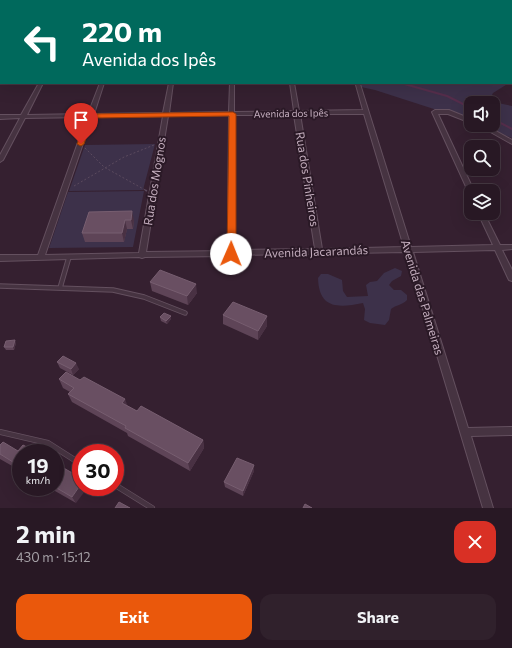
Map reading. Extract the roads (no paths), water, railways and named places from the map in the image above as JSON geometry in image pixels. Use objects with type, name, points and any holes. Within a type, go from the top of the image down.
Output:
[{"type":"main road","points":[[194,0],[199,0]]},
{"type":"street","points":[[0,160],[40,84]]},
{"type":"street","points":[[40,258],[102,84]]},
{"type":"street","name":"Rua dos Mognos","points":[[142,256],[171,84]]},
{"type":"street","points":[[231,254],[232,84]]},
{"type":"street","name":"Rua dos Pinheiros","points":[[292,84],[319,251]]},
{"type":"street","name":"Avenida das Palmeiras","points":[[358,85],[488,508]]},
{"type":"street","name":"Avenida dos Ipês","points":[[0,117],[366,112]]},
{"type":"street","points":[[464,118],[449,112],[435,112],[468,184]]},
{"type":"street","points":[[494,132],[512,142]]},
{"type":"street","points":[[484,220],[512,278]]},
{"type":"street","name":"Avenida Jacarandás","points":[[0,258],[231,254],[512,246]]},
{"type":"street","points":[[464,432],[512,431]]},
{"type":"lane","points":[[60,288],[70,257]]},
{"type":"lane","points":[[0,286],[113,290],[144,297],[185,313]]},
{"type":"lane","points":[[0,432],[48,443],[72,458]]},
{"type":"lane","points":[[124,491],[152,508]]},
{"type":"waterway","points":[[405,84],[447,96],[464,104]]},
{"type":"waterway","points":[[500,123],[512,129]]}]
